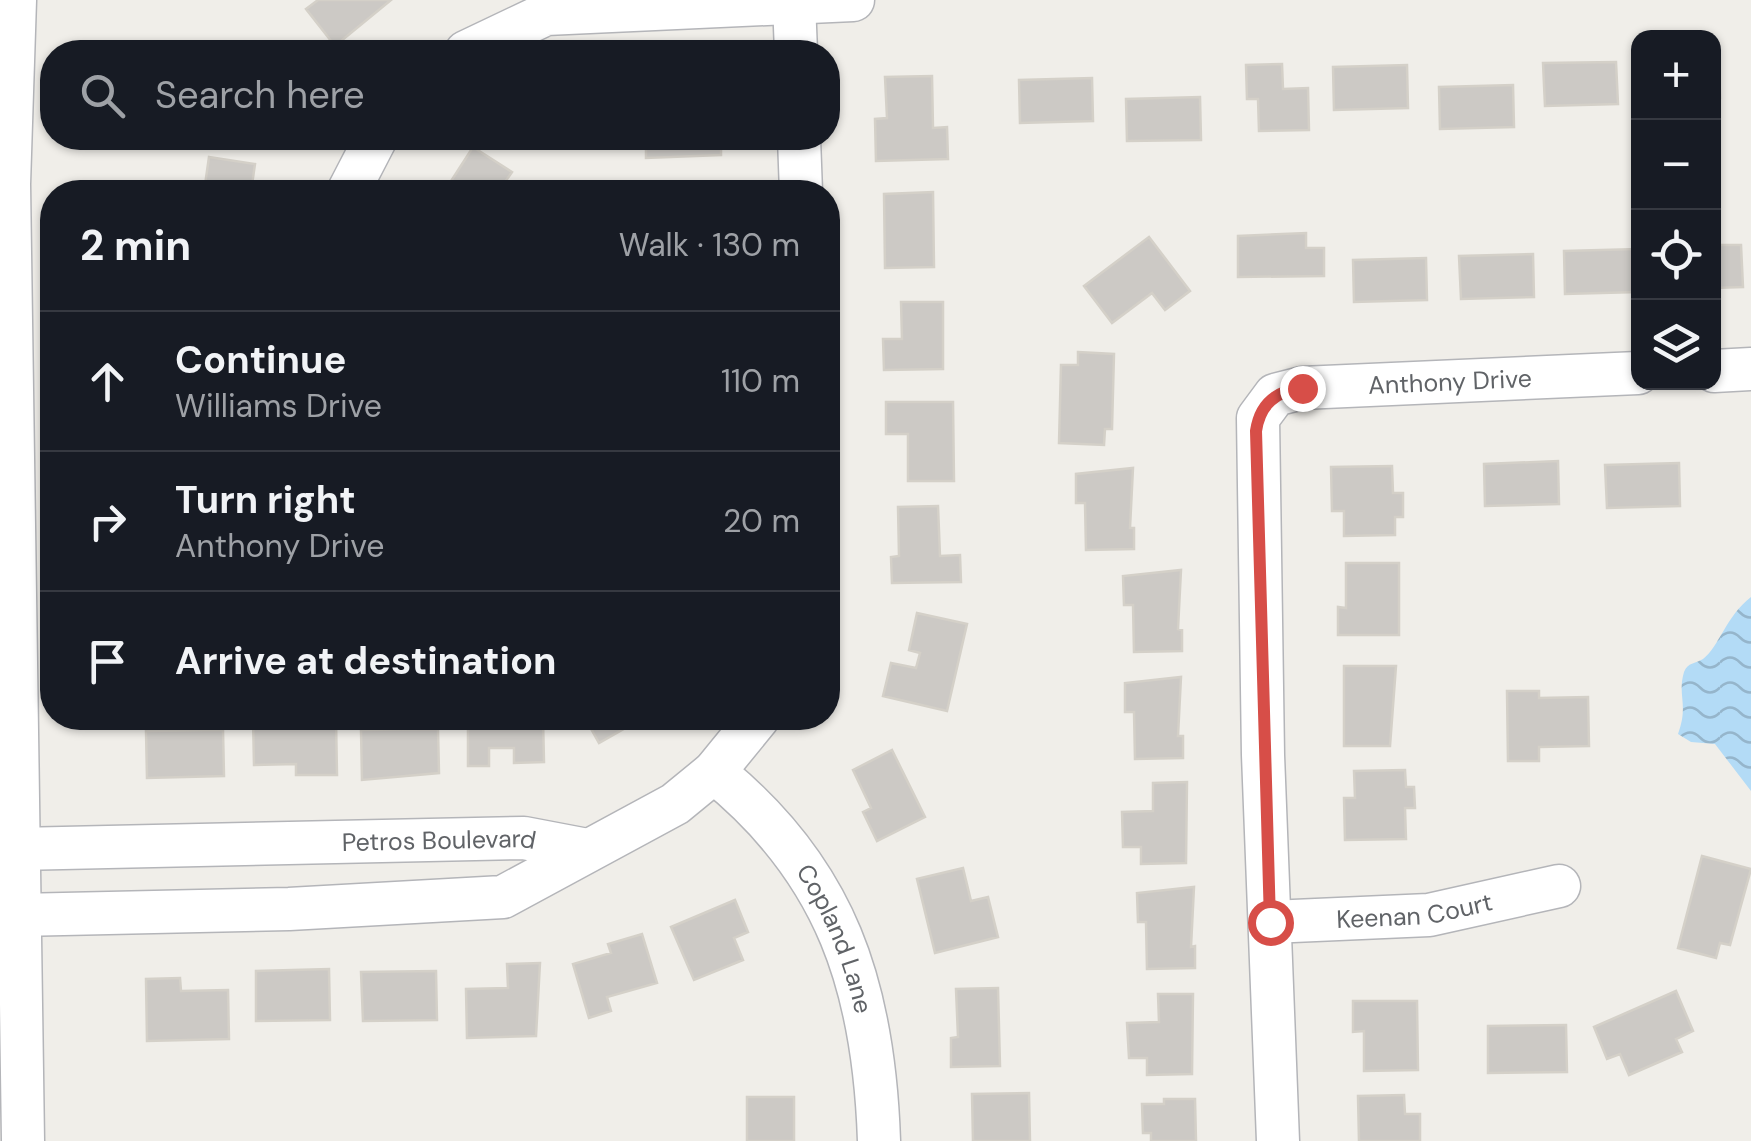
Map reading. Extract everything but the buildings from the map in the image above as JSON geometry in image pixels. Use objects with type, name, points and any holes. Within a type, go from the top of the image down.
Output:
[{"type":"street","points":[[14,0],[6,382],[18,915],[10,988],[23,1141]]},
{"type":"street","points":[[491,40],[546,14],[853,0]]},
{"type":"street","points":[[794,2],[796,40]]},
{"type":"street","points":[[354,180],[370,150]]},
{"type":"street","points":[[799,150],[801,180]]},
{"type":"street","points":[[1721,371],[1751,370]]},
{"type":"street","name":"Anthony Drive","points":[[1270,922],[1256,446],[1258,418],[1265,405],[1287,390],[1318,386],[1631,374]]},
{"type":"street","name":"Petros Boulevard","points":[[18,915],[289,909],[503,897],[674,804],[714,772],[748,730]]},
{"type":"street","name":"Copland Lane","points":[[714,772],[771,824],[802,863],[852,956],[868,1014],[877,1076],[879,1141]]},
{"type":"street","name":"Petros Boulevard","points":[[17,849],[524,838],[587,850]]},
{"type":"street","points":[[289,909],[290,842]]},
{"type":"street","name":"Keenan Court","points":[[1270,922],[1429,915],[1559,886]]},
{"type":"street","points":[[1270,922],[1278,1141]]},
{"type":"water","points":[[1751,597],[1751,791],[1715,744],[1691,742],[1678,734],[1686,669],[1709,654],[1735,613]]},
{"type":"route","points":[[1270,922],[1256,431],[1258,418],[1275,395],[1302,388]]}]
